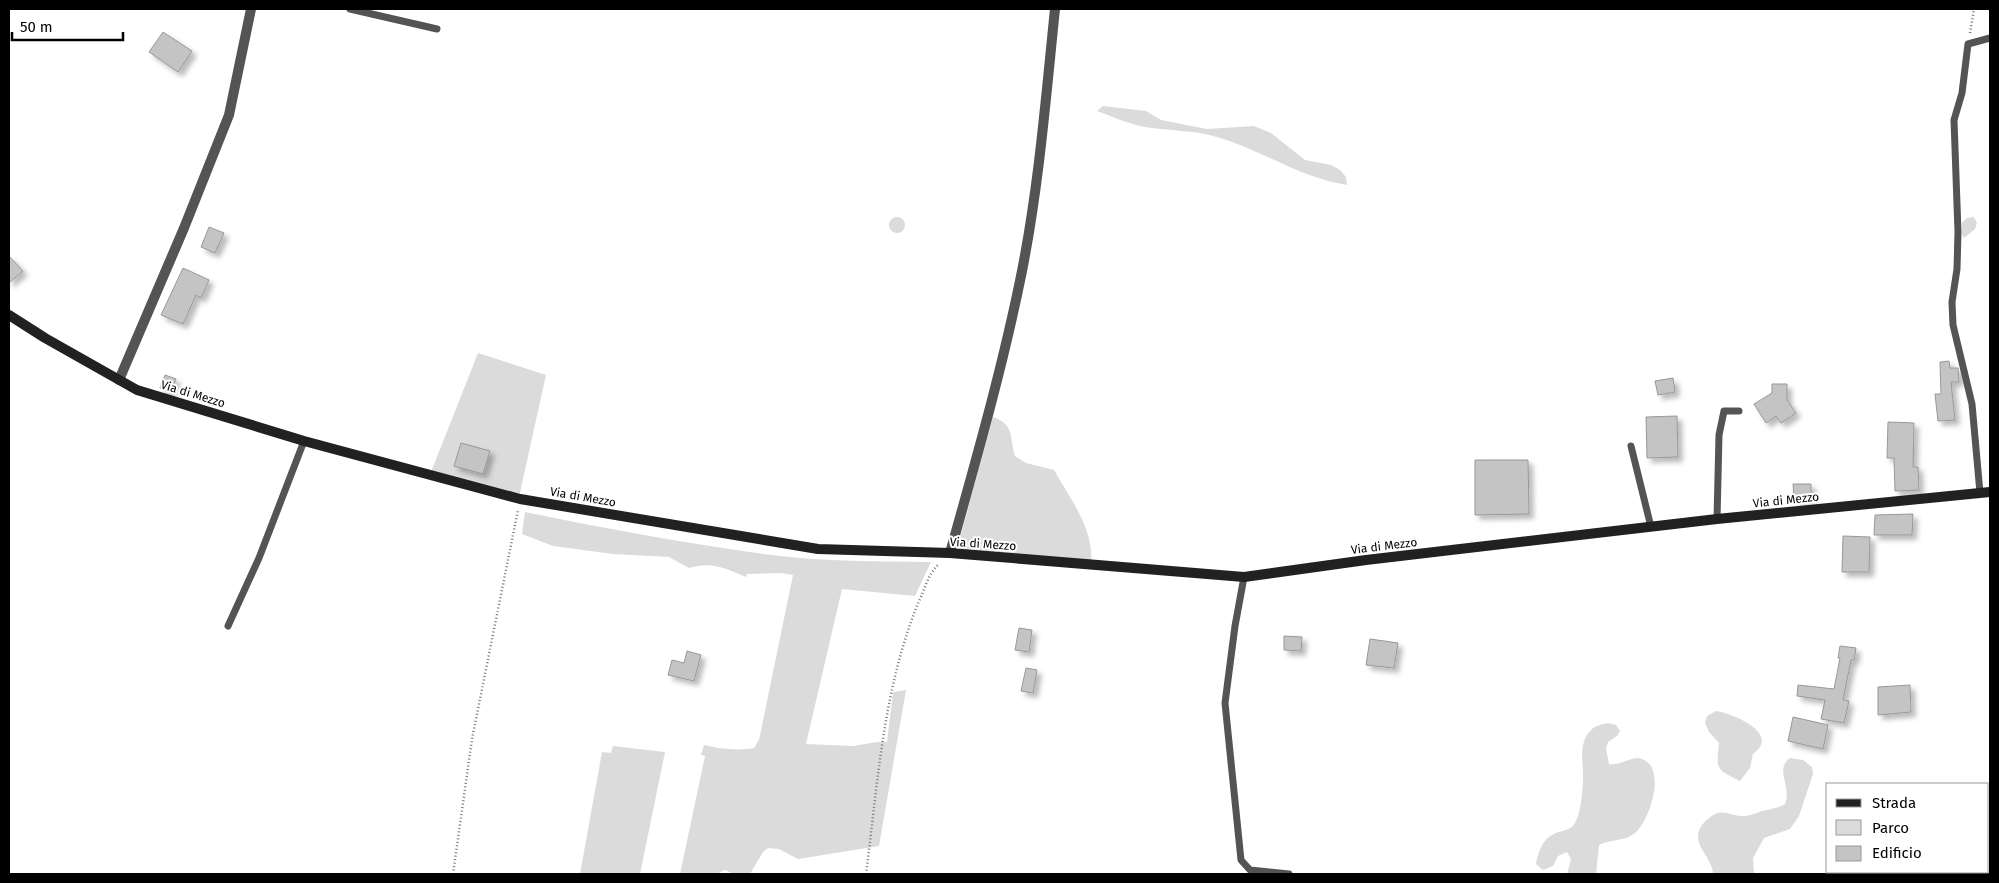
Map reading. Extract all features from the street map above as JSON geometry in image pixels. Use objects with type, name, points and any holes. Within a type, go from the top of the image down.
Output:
[{"type":"main road","name":"Via di Mezzo","points":[[9,315],[45,338],[137,390],[304,440],[520,499],[818,549],[950,553],[1244,577],[1366,560],[1717,519],[1985,493]]},
{"type":"street","points":[[119,380],[184,228],[229,115],[251,9]]},
{"type":"street","points":[[950,553],[990,409],[1022,271],[1035,184],[1055,9]]},
{"type":"lane","points":[[350,9],[437,29]]},
{"type":"lane","points":[[1985,493],[1972,404],[1953,325],[1952,302],[1957,269],[1958,232],[1954,120],[1962,93],[1968,44],[1990,38]]},
{"type":"lane","points":[[1717,519],[1719,435],[1724,411],[1738,411]]},
{"type":"lane","points":[[228,626],[259,558],[304,440]]},
{"type":"lane","points":[[1631,446],[1651,527]]},
{"type":"lane","points":[[1244,577],[1235,626],[1225,703],[1241,860],[1250,870],[1290,874]]},
{"type":"path","points":[[1968,44],[1974,9]]},
{"type":"path","points":[[453,874],[472,739],[520,499]]},
{"type":"path","points":[[866,874],[882,748],[893,681],[912,619],[932,571],[950,553]]},
{"type":"green space","points":[[1103,106],[1146,111],[1161,120],[1207,129],[1254,126],[1271,133],[1305,160],[1331,165],[1340,170],[1346,177],[1347,185],[1313,176],[1217,137],[1145,127],[1127,122],[1097,111]]},
{"type":"green space","points":[[897,217],[905,225],[897,233],[889,225]]},
{"type":"green space","points":[[1974,217],[1977,223],[1975,229],[1964,238],[1962,223],[1967,218]]},
{"type":"green space","points":[[478,353],[546,375],[519,497],[431,472]]},
{"type":"green space","points":[[993,417],[1000,420],[1008,428],[1015,456],[1026,463],[1054,470],[1074,503],[1085,526],[1091,550],[1091,563],[956,553]]},
{"type":"green space","points":[[525,512],[648,536],[772,555],[832,560],[931,562],[915,596],[842,589],[806,744],[853,746],[887,742],[893,692],[906,690],[879,846],[798,859],[779,849],[768,848],[763,852],[750,874],[734,874],[725,870],[716,874],[680,874],[705,756],[701,755],[704,745],[716,748],[748,749],[754,748],[759,740],[793,575],[781,573],[747,574],[746,577],[725,568],[711,565],[689,568],[669,557],[613,554],[553,546],[522,534]]},
{"type":"green space","points":[[1716,711],[1734,716],[1752,726],[1759,732],[1762,739],[1760,747],[1753,754],[1750,768],[1740,781],[1719,768],[1719,743],[1709,732],[1705,723],[1707,716]]},
{"type":"green space","points":[[1608,723],[1616,725],[1620,731],[1617,736],[1608,742],[1606,749],[1609,764],[1618,764],[1639,758],[1649,764],[1654,773],[1654,794],[1646,817],[1641,826],[1631,836],[1599,845],[1596,874],[1567,874],[1571,859],[1567,852],[1558,856],[1553,866],[1543,870],[1536,864],[1543,844],[1552,835],[1573,826],[1579,814],[1583,782],[1582,755],[1584,742],[1593,729]]},
{"type":"green space","points":[[613,746],[665,752],[640,874],[580,874],[602,752],[611,753]]},
{"type":"green space","points":[[1790,758],[1803,760],[1812,767],[1813,774],[1799,816],[1790,829],[1764,838],[1753,858],[1754,874],[1713,874],[1711,864],[1698,840],[1702,826],[1708,819],[1718,813],[1747,816],[1785,804],[1787,797],[1783,768]]},
{"type":"building","points":[[163,32],[192,51],[178,72],[149,52]]},
{"type":"building","points":[[209,227],[224,233],[215,253],[201,247]]},
{"type":"building","points":[[9,256],[23,271],[9,283]]},
{"type":"building","points":[[183,268],[209,280],[201,298],[196,295],[183,324],[161,315]]},
{"type":"building","points":[[1949,361],[1950,368],[1958,368],[1959,382],[1951,382],[1955,420],[1938,421],[1935,394],[1941,394],[1940,362]]},
{"type":"building","points":[[165,375],[176,379],[171,392],[160,388]]},
{"type":"building","points":[[1673,378],[1675,392],[1658,395],[1655,381]]},
{"type":"building","points":[[1772,384],[1787,384],[1787,400],[1796,413],[1781,423],[1776,416],[1766,423],[1754,404],[1772,393]]},
{"type":"building","points":[[1677,416],[1678,457],[1647,458],[1646,417]]},
{"type":"building","points":[[1888,422],[1914,423],[1913,467],[1918,467],[1919,490],[1895,491],[1894,458],[1887,458]]},
{"type":"building","points":[[461,443],[490,451],[483,474],[454,466]]},
{"type":"building","points":[[1475,460],[1528,460],[1529,514],[1475,515]]},
{"type":"building","points":[[1793,484],[1811,484],[1811,498],[1794,499]]},
{"type":"building","points":[[1913,514],[1912,535],[1874,535],[1875,515]]},
{"type":"building","points":[[1843,536],[1870,537],[1869,572],[1842,572]]},
{"type":"building","points":[[1019,628],[1032,630],[1029,652],[1015,650]]},
{"type":"building","points":[[1284,636],[1302,637],[1301,651],[1284,650]]},
{"type":"building","points":[[1370,639],[1398,643],[1394,668],[1366,665]]},
{"type":"building","points":[[1840,646],[1856,648],[1854,660],[1851,660],[1843,700],[1849,701],[1844,723],[1821,719],[1825,700],[1797,696],[1798,685],[1834,689],[1840,658],[1838,658]]},
{"type":"building","points":[[687,651],[701,655],[694,681],[668,675],[672,660],[684,663]]},
{"type":"building","points":[[1026,668],[1037,670],[1033,693],[1021,691]]},
{"type":"building","points":[[1910,685],[1911,712],[1878,715],[1878,687]]},
{"type":"building","points":[[1793,717],[1828,725],[1823,749],[1788,741]]}]
